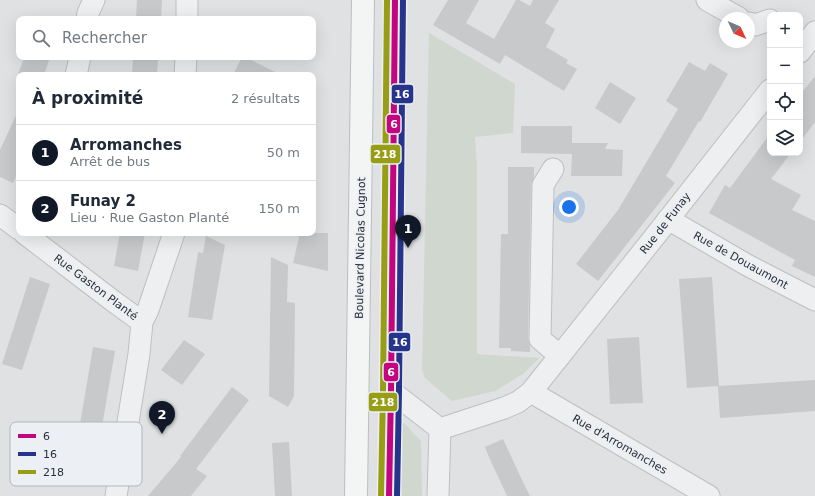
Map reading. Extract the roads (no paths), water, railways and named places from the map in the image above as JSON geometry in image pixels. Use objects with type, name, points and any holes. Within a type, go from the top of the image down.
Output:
[{"type":"main road","name":"Boulevard Nicolas Cugnot","points":[[356,496],[364,0]]},
{"type":"main road","points":[[389,496],[395,0]]},
{"type":"street","points":[[88,16],[94,0]]},
{"type":"street","points":[[187,0],[187,16]]},
{"type":"street","points":[[707,0],[728,12]]},
{"type":"street","points":[[755,25],[767,21]]},
{"type":"street","points":[[77,72],[79,60]]},
{"type":"street","points":[[185,72],[186,60]]},
{"type":"street","name":"Rue de Funay","points":[[440,429],[504,408],[518,402],[531,392],[767,94]]},
{"type":"street","points":[[553,169],[544,185],[540,339],[560,356]]},
{"type":"street","name":"Rue de Douaumont","points":[[668,219],[747,265],[815,300]]},
{"type":"street","name":"Rue Gaston Planté","points":[[29,236],[142,322],[139,354],[128,422]]},
{"type":"street","points":[[142,322],[148,310],[173,236]]},
{"type":"street","points":[[391,391],[440,429],[438,496]]},
{"type":"street","name":"Rue d'Arromanches","points":[[531,392],[709,496]]},
{"type":"street","name":"Rue Gaston Planté","points":[[116,496],[118,486]]},
{"type":"place","name":"Arromanches","points":[[408,248]]},
{"type":"place","name":"Funay 2","points":[[162,434]]}]
